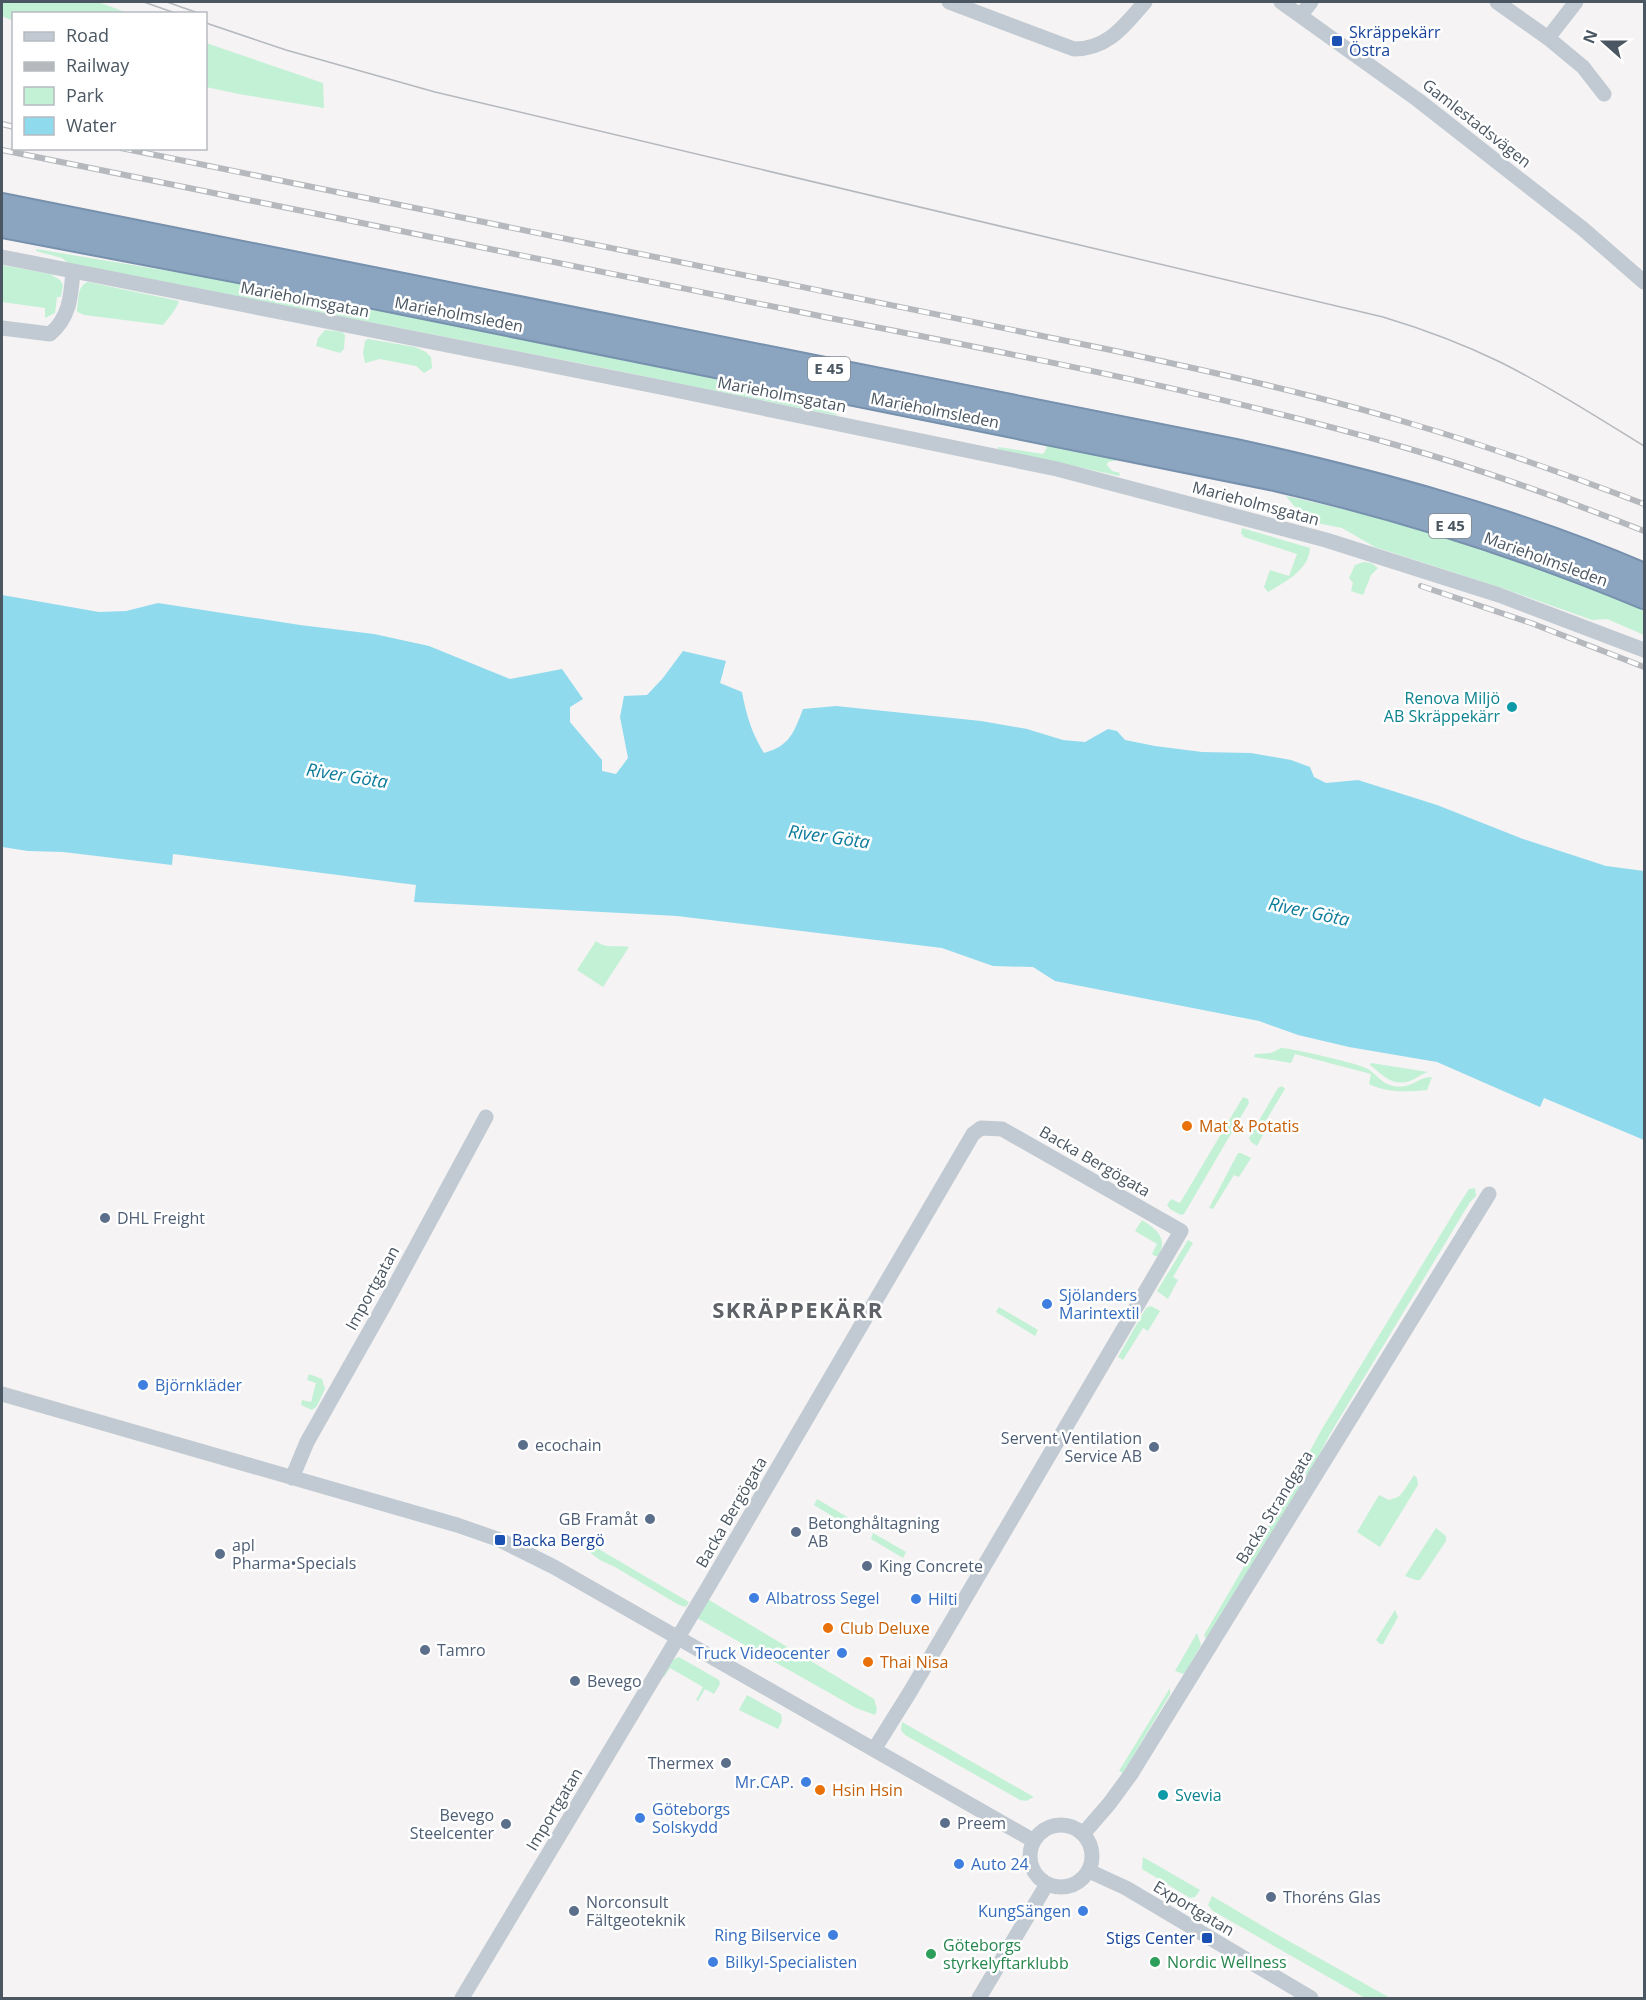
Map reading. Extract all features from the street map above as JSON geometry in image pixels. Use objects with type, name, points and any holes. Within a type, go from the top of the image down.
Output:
[{"type":"highway","name":"Marieholmsleden","points":[[2,205],[1324,470],[1473,511],[1566,543],[1644,575]]},
{"type":"highway","name":"Marieholmsleden","points":[[2,226],[297,281],[1275,479],[1372,503],[1464,530],[1582,571],[1644,597]]},
{"type":"street","points":[[949,2],[1074,49],[1089,49],[1117,34],[1145,2]]},
{"type":"street","name":"Gamlestadsvägen","points":[[1281,2],[1418,100],[1583,229],[1644,282]]},
{"type":"street","points":[[1301,15],[1311,2]]},
{"type":"street","points":[[1497,2],[1548,38],[1583,67],[1604,94]]},
{"type":"street","points":[[1548,38],[1576,2]]},
{"type":"street","name":"Marieholmsgatan","points":[[2,257],[665,388],[1057,469],[1347,547],[1499,595],[1644,650]]},
{"type":"street","points":[[2,328],[50,334],[60,325],[71,302],[73,271]]},
{"type":"street","name":"Importgatan","points":[[292,1478],[307,1442],[380,1313],[486,1116]]},
{"type":"street","name":"Backa Bergögata","points":[[677,1637],[973,1134],[981,1128],[1002,1129],[1181,1231],[875,1748]]},
{"type":"street","name":"Backa Strandgata","points":[[1083,1834],[1131,1774],[1489,1194]]},
{"type":"street","points":[[2,1394],[417,1513],[500,1540],[554,1567],[875,1748],[1034,1841]]},
{"type":"street","name":"Importgatan","points":[[462,1998],[677,1637]]},
{"type":"street","points":[[1057,1825],[1071,1827],[1083,1834],[1092,1851],[1092,1861],[1089,1870],[1080,1882],[1071,1886],[1056,1887],[1047,1884],[1036,1874],[1031,1865],[1031,1850],[1034,1841],[1044,1830],[1057,1825]]},
{"type":"street","name":"Exportgatan","points":[[1089,1870],[1126,1888],[1311,1998]]},
{"type":"street","points":[[979,1998],[1047,1884]]},
{"type":"green space","points":[[2,2],[98,2],[125,12],[12,12],[12,21],[2,16]]},
{"type":"green space","points":[[207,43],[323,83],[324,108],[207,87]]},
{"type":"green space","points":[[36,249],[307,294],[1118,456],[1118,460],[1108,462],[1107,465],[1112,471],[1120,473],[1119,476],[998,449],[998,447],[1043,454],[1046,446],[846,405],[827,407],[826,409],[839,416],[68,263],[62,258],[36,251]]},
{"type":"green space","points":[[2,265],[50,274],[60,280],[63,285],[61,297],[57,297],[55,313],[45,318],[45,308],[2,302]]},
{"type":"green space","points":[[88,282],[179,301],[163,325],[85,315],[77,312],[78,297],[82,286]]},
{"type":"green space","points":[[325,330],[342,332],[345,335],[344,349],[340,353],[316,346],[318,338]]},
{"type":"green space","points":[[368,339],[415,347],[431,357],[432,368],[424,373],[416,366],[380,359],[365,363],[363,353],[365,341]]},
{"type":"green space","points":[[1286,496],[1396,521],[1467,542],[1644,606],[1644,635],[1607,619],[1592,620],[1375,547],[1342,528],[1306,521],[1309,514],[1294,506]]},
{"type":"green space","points":[[1242,528],[1310,548],[1309,556],[1301,569],[1268,592],[1264,587],[1270,570],[1289,576],[1297,554],[1244,537],[1241,533]]},
{"type":"green space","points":[[1363,562],[1371,563],[1378,568],[1371,575],[1363,595],[1351,591],[1353,583],[1349,578],[1355,565]]},
{"type":"green space","points":[[596,941],[607,946],[629,947],[603,987],[577,970]]},
{"type":"green space","points":[[1281,1048],[1360,1066],[1393,1086],[1410,1085],[1432,1077],[1427,1090],[1390,1090],[1369,1084],[1371,1074],[1295,1054],[1291,1063],[1254,1057],[1255,1054],[1271,1053]]},
{"type":"green space","points":[[1371,1063],[1428,1072],[1410,1081],[1398,1082],[1384,1076],[1370,1065]]},
{"type":"green space","points":[[1282,1086],[1285,1089],[1265,1122],[1269,1124],[1257,1146],[1249,1138],[1278,1088]]},
{"type":"green space","points":[[1243,1097],[1248,1099],[1249,1103],[1184,1214],[1181,1215],[1170,1209],[1167,1205],[1171,1199],[1180,1203]]},
{"type":"green space","points":[[1238,1153],[1251,1158],[1239,1177],[1234,1175],[1213,1209],[1209,1208]]},
{"type":"green space","points":[[1475,1188],[1476,1196],[1470,1202],[1330,1434],[1308,1477],[1301,1467],[1322,1429],[1458,1206],[1469,1189]]},
{"type":"green space","points":[[1142,1220],[1156,1231],[1161,1239],[1161,1250],[1158,1256],[1152,1254],[1157,1244],[1135,1231]]},
{"type":"green space","points":[[1188,1240],[1193,1243],[1173,1277],[1178,1280],[1168,1299],[1157,1291]]},
{"type":"green space","points":[[1151,1306],[1160,1311],[1148,1331],[1143,1328],[1123,1360],[1118,1357],[1146,1308]]},
{"type":"green space","points":[[999,1307],[1038,1330],[1035,1336],[996,1312]]},
{"type":"green space","points":[[309,1374],[322,1379],[325,1389],[317,1406],[312,1410],[301,1405],[302,1400],[311,1402],[316,1383],[307,1380]]},
{"type":"green space","points":[[1299,1473],[1305,1479],[1206,1639],[1204,1635]]},
{"type":"green space","points":[[1414,1475],[1418,1485],[1380,1547],[1357,1532],[1379,1495],[1389,1500],[1398,1497]]},
{"type":"green space","points":[[817,1499],[849,1518],[845,1524],[814,1505]]},
{"type":"green space","points":[[1436,1528],[1446,1536],[1446,1541],[1420,1580],[1405,1576]]},
{"type":"green space","points":[[873,1533],[906,1552],[903,1558],[871,1539]]},
{"type":"green space","points":[[590,1544],[689,1602],[686,1607],[600,1560],[588,1551]]},
{"type":"green space","points":[[709,1600],[874,1699],[877,1709],[875,1715],[856,1708],[697,1618]]},
{"type":"green space","points":[[1395,1610],[1398,1617],[1383,1644],[1380,1644],[1376,1640]]},
{"type":"green space","points":[[1197,1633],[1201,1645],[1187,1670],[1184,1674],[1175,1671]]},
{"type":"green space","points":[[679,1657],[719,1680],[720,1684],[714,1694],[705,1689],[698,1701],[696,1700],[703,1687],[670,1668],[664,1677],[662,1676],[672,1660]]},
{"type":"green space","points":[[1170,1688],[1170,1694],[1123,1773],[1119,1771]]},
{"type":"green space","points":[[747,1695],[781,1714],[782,1721],[778,1729],[739,1710]]},
{"type":"green space","points":[[902,1722],[1034,1797],[1026,1801],[1020,1800],[905,1735],[901,1730]]},
{"type":"green space","points":[[1143,1857],[1200,1890],[1195,1897],[1190,1898],[1142,1869]]},
{"type":"green space","points":[[1212,1896],[1390,1998],[1365,1998],[1213,1911],[1208,1905]]},
{"type":"water","name":"River Göta","points":[[2,595],[99,612],[126,611],[158,603],[374,634],[429,646],[510,679],[562,669],[583,699],[570,707],[570,722],[602,760],[602,771],[616,774],[628,758],[620,717],[624,696],[647,695],[683,651],[726,661],[720,683],[742,692],[750,724],[764,753],[780,746],[790,737],[803,709],[836,706],[981,721],[1027,729],[1063,740],[1085,742],[1108,729],[1117,731],[1125,740],[1155,746],[1202,752],[1251,753],[1291,760],[1310,767],[1314,777],[1326,783],[1358,780],[1437,805],[1523,839],[1606,866],[1644,871],[1644,1140],[1544,1098],[1540,1107],[1437,1062],[1349,1047],[1298,1035],[1259,1021],[1055,981],[1033,967],[993,966],[942,948],[677,916],[414,902],[416,885],[173,854],[172,865],[2,847]]},
{"type":"tram line","points":[[144,2],[172,12]]},
{"type":"tram line","points":[[167,2],[195,12]]},
{"type":"tram line","points":[[207,23],[286,50],[435,92],[1383,317],[1443,337],[1500,362],[1644,446]]},
{"type":"railway","points":[[2,124],[12,126]]},
{"type":"railway","points":[[2,150],[1024,357],[1248,406],[1428,454],[1522,485],[1644,531]]},
{"type":"railway","points":[[131,150],[1225,375],[1375,413],[1442,433],[1644,504]]},
{"type":"railway","points":[[1421,586],[1531,623],[1644,667]]},
{"type":"place","name":"Skräppekärr Östra","points":[[1337,41]]},
{"type":"place","name":"Renova Miljö AB Skräppekärr","points":[[1512,707]]},
{"type":"place","name":"Mat & Potatis","points":[[1187,1126]]},
{"type":"place","name":"DHL Freight","points":[[105,1218]]},
{"type":"place","name":"Sjölanders Marintextil","points":[[1047,1304]]},
{"type":"place","name":"Björnkläder","points":[[143,1385]]},
{"type":"place","name":"ecochain","points":[[523,1445]]},
{"type":"place","name":"Servent Ventilation Service AB","points":[[1154,1447]]},
{"type":"place","name":"GB Framåt","points":[[650,1519]]},
{"type":"place","name":"Betonghåltagning AB","points":[[796,1532]]},
{"type":"place","name":"Backa Bergö","points":[[500,1540]]},
{"type":"place","name":"apl Pharma•Specials","points":[[220,1554]]},
{"type":"place","name":"King Concrete","points":[[867,1566]]},
{"type":"place","name":"Albatross Segel","points":[[754,1598]]},
{"type":"place","name":"Hilti","points":[[916,1599]]},
{"type":"place","name":"Club Deluxe","points":[[828,1628]]},
{"type":"place","name":"Tamro","points":[[425,1650]]},
{"type":"place","name":"Truck Videocenter","points":[[842,1653]]},
{"type":"place","name":"Thai Nisa","points":[[868,1662]]},
{"type":"place","name":"Bevego","points":[[575,1681]]},
{"type":"place","name":"Thermex","points":[[726,1763]]},
{"type":"place","name":"Mr.CAP.","points":[[806,1782]]},
{"type":"place","name":"Hsin Hsin","points":[[820,1790]]},
{"type":"place","name":"Svevia","points":[[1163,1795]]},
{"type":"place","name":"Göteborgs Solskydd","points":[[640,1818]]},
{"type":"place","name":"Preem","points":[[945,1823]]},
{"type":"place","name":"Bevego Steelcenter","points":[[506,1824]]},
{"type":"place","name":"Auto 24","points":[[959,1864]]},
{"type":"place","name":"Thoréns Glas","points":[[1271,1897]]},
{"type":"place","name":"Norconsult Fältgeoteknik","points":[[574,1911]]},
{"type":"place","name":"KungSängen","points":[[1083,1911]]},
{"type":"place","name":"Ring Bilservice","points":[[833,1935]]},
{"type":"place","name":"Stigs Center","points":[[1207,1938]]},
{"type":"place","name":"Göteborgs styrkelyftarklubb","points":[[931,1954]]},
{"type":"place","name":"Bilkyl-Specialisten","points":[[713,1962]]},
{"type":"place","name":"Nordic Wellness","points":[[1155,1962]]},
{"type":"district","name":"SKRÄPPEKÄRR","points":[[798,1310]]}]
